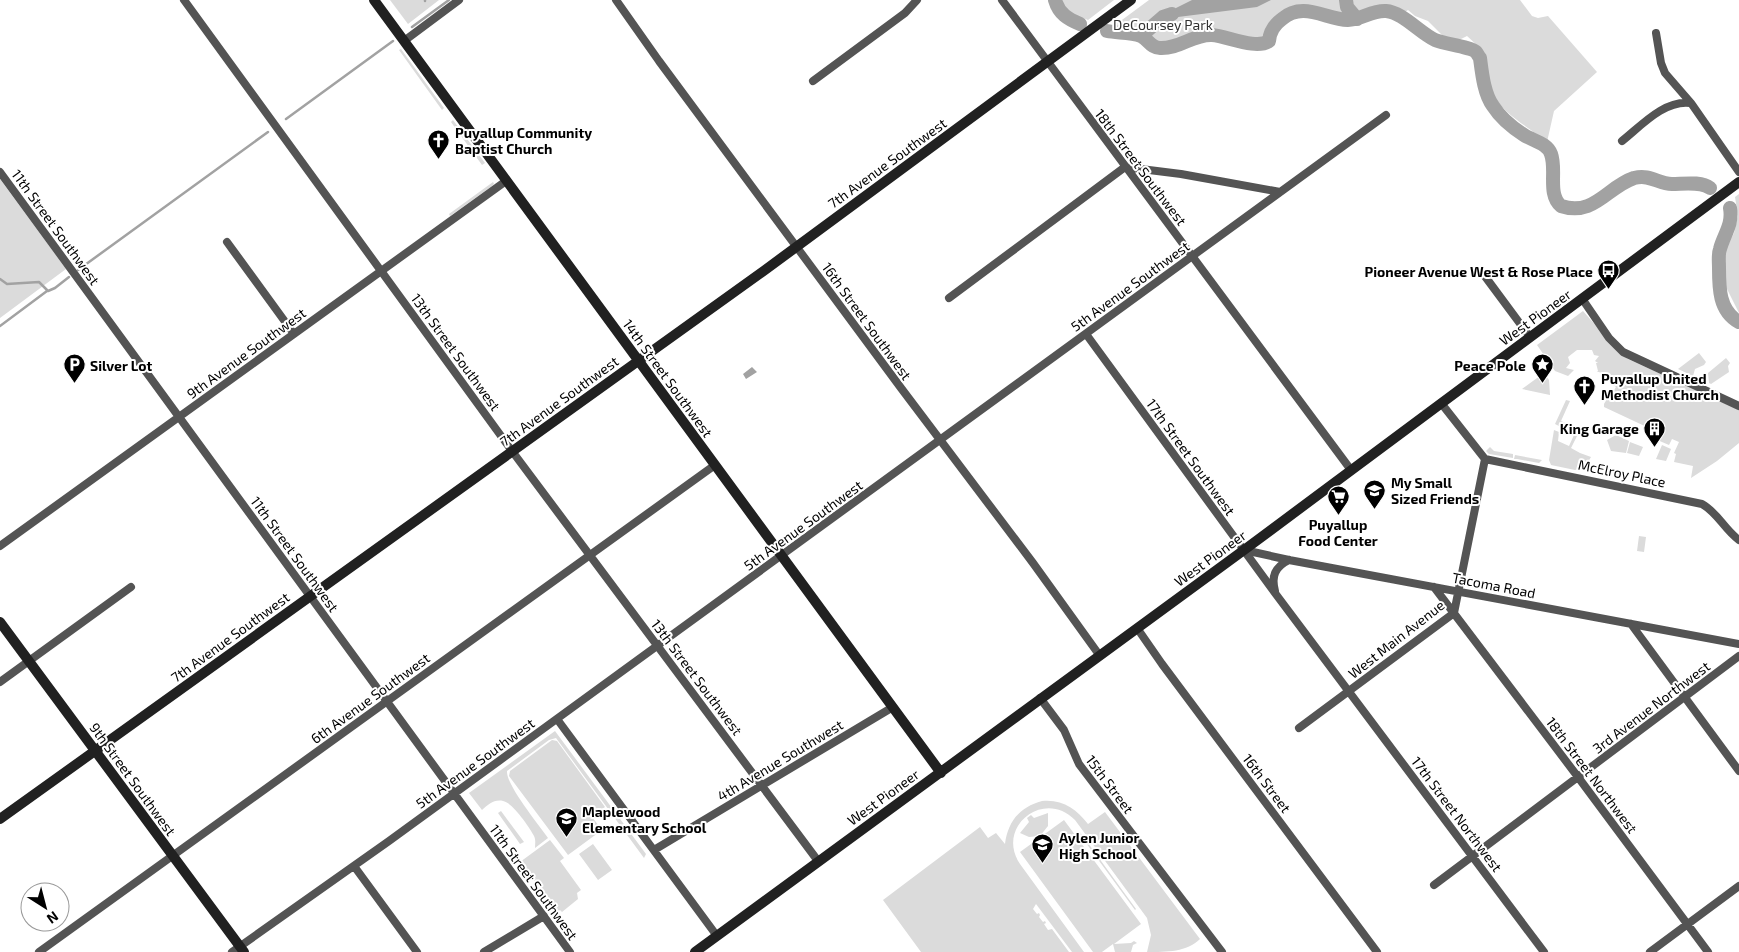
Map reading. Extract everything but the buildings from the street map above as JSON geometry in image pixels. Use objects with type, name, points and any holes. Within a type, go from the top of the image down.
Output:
[{"type":"street","name":"13th Street Southwest","points":[[184,0],[512,451],[818,861]]},
{"type":"street","name":"14th Street Southwest","points":[[374,0],[941,772]]},
{"type":"street","points":[[404,41],[458,0]]},
{"type":"street","name":"16th Street Southwest","points":[[616,0],[663,67],[1047,582],[1100,656]]},
{"type":"street","points":[[813,81],[905,13],[917,0]]},
{"type":"street","name":"18th Street Southwest","points":[[1002,0],[1351,470]]},
{"type":"street","name":"7th Avenue Southwest","points":[[0,819],[796,247],[1131,0]]},
{"type":"street","points":[[1656,34],[1661,63],[1665,73],[1739,172]]},
{"type":"street","points":[[1622,141],[1671,105],[1690,104]]},
{"type":"street","name":"5th Avenue Southwest","points":[[238,950],[1386,114]]},
{"type":"street","points":[[949,298],[1125,167],[1181,174],[1280,192]]},
{"type":"street","name":"11th Street Southwest","points":[[0,172],[570,952]]},
{"type":"street","name":"9th Avenue Southwest","points":[[0,546],[506,181]]},
{"type":"street","name":"West Pioneer","points":[[695,952],[1244,550],[1736,185]]},
{"type":"street","points":[[227,242],[294,334]]},
{"type":"street","points":[[1484,275],[1530,337]]},
{"type":"street","points":[[1582,300],[1609,338],[1623,352],[1739,406]]},
{"type":"street","name":"17th Street Southwest","points":[[1086,334],[1349,691]]},
{"type":"street","points":[[1441,403],[1485,459]]},
{"type":"street","name":"McElroy Place","points":[[1485,459],[1702,504],[1713,511],[1739,540]]},
{"type":"street","name":"West Main Avenue","points":[[1299,728],[1454,613],[1485,459]]},
{"type":"street","name":"6th Avenue Southwest","points":[[40,952],[715,465]]},
{"type":"street","name":"Tacoma Road","points":[[1244,550],[1739,644]]},
{"type":"street","points":[[1275,593],[1273,581],[1275,572],[1279,566],[1289,560]]},
{"type":"street","points":[[0,682],[131,587]]},
{"type":"street","name":"18th Street Northwest","points":[[1434,587],[1708,952]]},
{"type":"street","name":"9th Street Southwest","points":[[0,622],[172,855],[238,950]]},
{"type":"street","points":[[1631,624],[1739,771]]},
{"type":"street","name":"16th Street","points":[[1137,628],[1377,952]]},
{"type":"street","name":"3rd Avenue Northwest","points":[[1434,885],[1739,656]]},
{"type":"street","name":"17th Street Northwest","points":[[1349,691],[1544,952]]},
{"type":"street","name":"15th Street","points":[[1040,698],[1063,729],[1074,757],[1083,770],[1222,952]]},
{"type":"street","name":"4th Avenue Southwest","points":[[654,850],[893,707]]},
{"type":"street","points":[[557,718],[717,936]]},
{"type":"street","points":[[354,866],[417,952]]},
{"type":"street","points":[[1650,952],[1739,886]]},
{"type":"street","points":[[484,952],[544,916]]},
{"type":"green space","points":[[390,0],[439,0],[408,24]]},
{"type":"green space","points":[[1059,0],[1114,0],[1088,20],[1067,11]]},
{"type":"green space","name":"DeCoursey Park","points":[[1149,0],[1520,0],[1532,16],[1538,18],[1548,16],[1597,72],[1554,111],[1547,142],[1516,120],[1496,100],[1489,83],[1483,56],[1475,43],[1467,36],[1457,41],[1444,37],[1428,21],[1415,16],[1408,10],[1399,16],[1379,12],[1350,20],[1333,18],[1307,11],[1290,13],[1282,18],[1271,31],[1269,41],[1257,44],[1205,35],[1174,46],[1160,48],[1154,47],[1141,36],[1107,31]]},
{"type":"green space","points":[[401,49],[444,108],[442,110],[399,50]]},
{"type":"green space","points":[[453,120],[485,163],[482,165],[451,122]]},
{"type":"green space","points":[[0,179],[66,269],[0,318]]},
{"type":"green space","points":[[493,182],[492,186],[450,216],[449,214]]},
{"type":"green space","points":[[1739,194],[1739,313],[1722,279],[1726,249],[1734,233],[1738,216],[1735,197]]},
{"type":"green space","points":[[1583,311],[1620,353],[1628,359],[1739,410],[1739,443],[1717,461],[1691,478],[1693,466],[1674,462],[1676,454],[1674,453],[1679,442],[1672,439],[1669,445],[1648,436],[1651,429],[1604,407],[1612,389],[1614,390],[1616,387],[1613,385],[1615,380],[1597,372],[1596,363],[1598,363],[1595,361],[1599,356],[1594,355],[1592,350],[1577,350],[1568,357],[1570,363],[1566,368],[1574,370],[1568,376],[1555,371],[1537,345]]},
{"type":"green space","points":[[1699,353],[1706,362],[1695,369],[1693,376],[1678,369]]},
{"type":"green space","points":[[1726,358],[1730,363],[1728,366],[1729,372],[1711,384],[1709,383],[1708,373]]},
{"type":"green space","points":[[1544,373],[1549,380],[1550,395],[1522,389]]},
{"type":"green space","points":[[1566,400],[1570,401],[1561,421],[1570,425],[1567,430],[1555,424]]},
{"type":"green space","points":[[1554,430],[1559,432],[1558,441],[1569,446],[1574,435],[1577,436],[1571,448],[1591,457],[1585,467],[1575,470],[1551,465],[1549,460]]},
{"type":"green space","points":[[1616,435],[1629,441],[1626,453],[1611,451],[1607,440]]},
{"type":"green space","points":[[1630,442],[1643,447],[1639,456],[1627,453]]},
{"type":"green space","points":[[1662,445],[1671,449],[1666,461],[1656,459]]},
{"type":"green space","points":[[1490,447],[1494,451],[1513,454],[1513,458],[1489,454],[1486,451]]},
{"type":"green space","points":[[1515,455],[1542,460],[1539,463],[1514,459]]},
{"type":"green space","points":[[1639,536],[1646,537],[1644,552],[1637,551]]},
{"type":"green space","points":[[555,731],[646,854],[644,858],[556,738],[549,740],[507,771],[517,795],[548,838],[535,848],[535,839],[532,832],[507,802],[497,801],[482,810],[469,793]]},
{"type":"green space","points":[[552,740],[557,741],[605,807],[592,817],[602,830],[568,855],[509,776],[510,771]]},
{"type":"green space","points":[[1042,801],[1063,803],[1079,814],[1088,824],[1105,812],[1200,939],[1183,949],[1147,952],[1151,935],[1147,918],[1075,820],[1063,811],[1050,808],[1037,810],[1026,816],[1018,825],[1014,837],[1014,850],[1020,864],[1084,952],[1072,952],[1036,904],[1033,909],[1037,914],[1039,913],[1039,917],[1043,922],[1045,921],[1046,923],[1044,924],[1048,930],[1052,929],[1069,952],[921,952],[883,900],[980,827],[988,838],[996,833],[1005,844],[1009,828],[1016,816],[1027,807]]},
{"type":"green space","points":[[501,811],[524,842],[520,844],[498,813]]},
{"type":"green space","points":[[1048,813],[1048,826],[1040,836],[1029,837],[1020,833],[1029,822],[1027,818],[1031,815],[1034,818]]},
{"type":"green space","points":[[1064,820],[1141,924],[1114,944],[1131,943],[1134,941],[1137,943],[1133,945],[1131,952],[1115,952],[1113,944],[1102,952],[1093,952],[1020,852]]},
{"type":"green space","points":[[1078,832],[1080,832],[1135,910]]},
{"type":"green space","points":[[550,840],[564,858],[560,861],[581,890],[566,901],[577,893],[578,899],[562,912],[560,910],[557,912],[520,862]]},
{"type":"green space","points":[[593,844],[612,870],[598,880],[579,854]]},
{"type":"shaded area","points":[[1192,0],[1271,0],[1257,7],[1178,17],[1172,14],[1176,8]]},
{"type":"shaded area","points":[[752,367],[757,372],[746,379],[743,374]]},
{"type":"waterway","points":[[412,27],[449,0]]},
{"type":"waterway","points":[[1055,0],[1064,15],[1080,24]]},
{"type":"waterway","points":[[1346,0],[1347,7],[1357,19]]},
{"type":"waterway","points":[[1107,31],[1141,36],[1154,47],[1160,48],[1174,46],[1205,35],[1257,44],[1269,41],[1271,31],[1277,24],[1290,14],[1298,11],[1314,12],[1348,20],[1381,11],[1392,12],[1435,40],[1476,52],[1480,58],[1487,96],[1496,110],[1516,129],[1549,150],[1553,160],[1554,195],[1561,206],[1583,208],[1600,200],[1624,182],[1640,177],[1650,178],[1667,184],[1697,184],[1710,188]]},
{"type":"waterway","points":[[1141,36],[1163,17],[1172,14]]},
{"type":"waterway","points":[[286,119],[393,41]]},
{"type":"waterway","points":[[78,270],[268,132]]},
{"type":"waterway","points":[[1730,208],[1729,224],[1719,253],[1719,283],[1727,312],[1739,322]]},
{"type":"waterway","points":[[0,279],[7,284],[39,282],[48,291],[69,277]]},
{"type":"waterway","points":[[0,326],[47,291]]},
{"type":"place","name":"Puyallup Community Baptist Church","points":[[439,159]]},
{"type":"place","name":"Pioneer Avenue West & Rose Place","points":[[1609,290]]},
{"type":"place","name":"Silver Lot","points":[[74,384]]},
{"type":"place","name":"Peace Pole","points":[[1542,384]]},
{"type":"place","name":"Puyallup United Methodist Church","points":[[1585,405]]},
{"type":"place","name":"King Garage","points":[[1655,447]]},
{"type":"place","name":"My Small Sized Friends","points":[[1375,509]]},
{"type":"place","name":"Puyallup Food Center","points":[[1338,515]]},
{"type":"place","name":"Maplewood Elementary School","points":[[566,838]]},
{"type":"place","name":"Aylen Junior High School","points":[[1043,864]]}]
